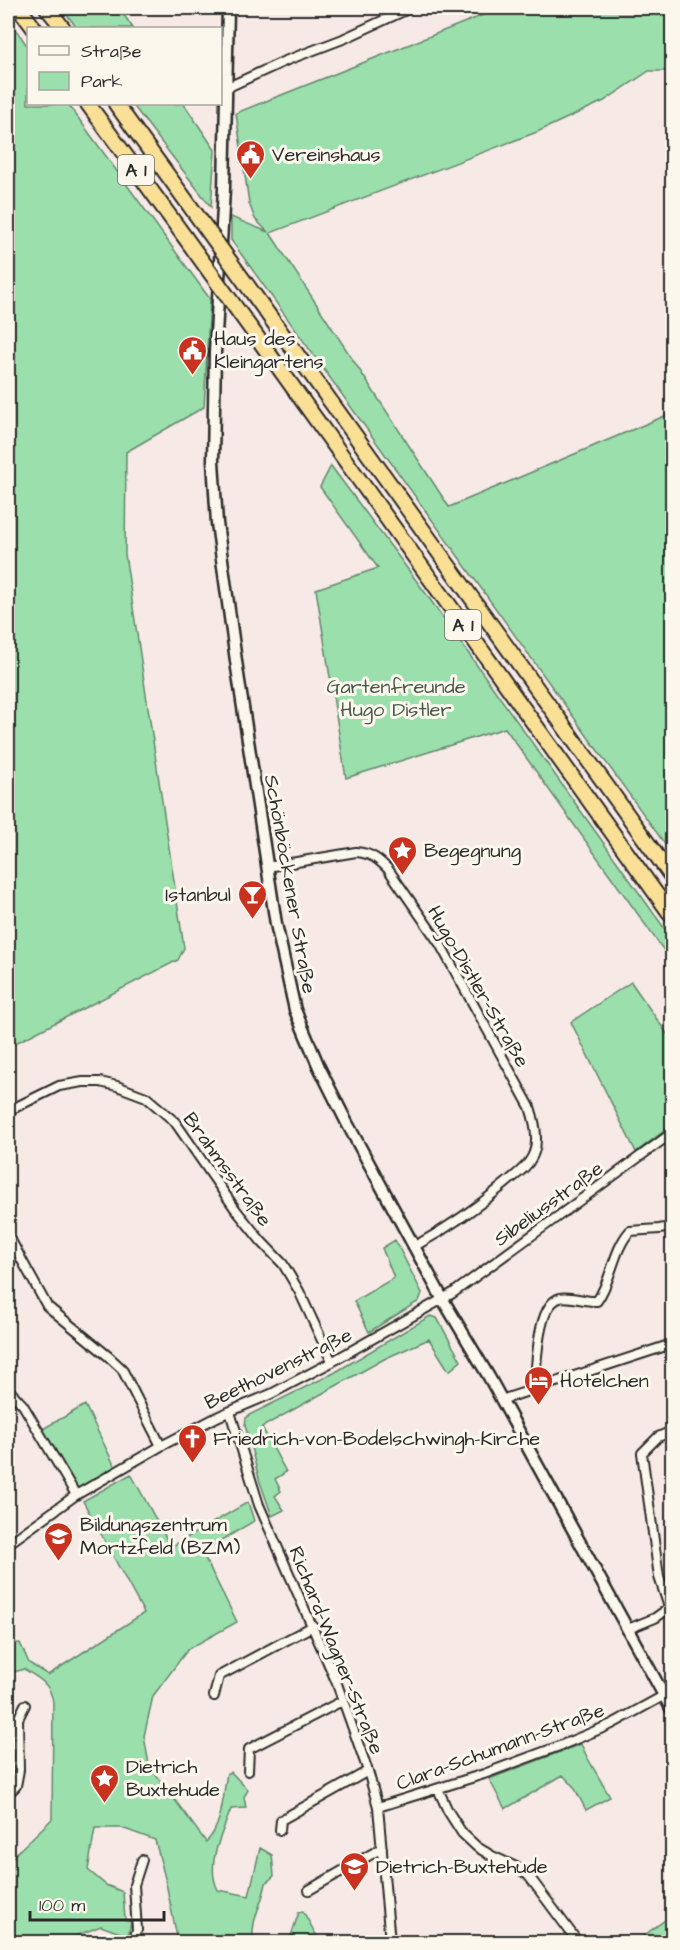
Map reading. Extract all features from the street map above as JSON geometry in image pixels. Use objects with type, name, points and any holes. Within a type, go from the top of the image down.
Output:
[{"type":"highway","points":[[19,8],[33,27]]},
{"type":"highway","points":[[47,8],[62,27]]},
{"type":"highway","name":"A 1","points":[[89,105],[672,916]]},
{"type":"highway","name":"A 1","points":[[117,105],[672,877]]},
{"type":"main road","name":"Schönböckener Straße","points":[[228,8],[224,189],[215,352],[213,461],[220,546],[267,867],[281,955],[296,1013],[317,1064],[342,1114],[672,1710]]},
{"type":"street","points":[[226,88],[285,61],[343,39],[396,10],[410,8]]},
{"type":"street","name":"Hugo-Distler-Straße","points":[[267,867],[356,852],[367,853],[378,859],[388,869],[440,944],[530,1107],[535,1121],[536,1143],[533,1156],[522,1170],[477,1207],[415,1246]]},
{"type":"street","name":"Brahmsstraße","points":[[8,1111],[59,1086],[83,1082],[100,1082],[130,1089],[149,1099],[175,1122],[236,1210],[283,1264],[299,1291],[332,1362]]},
{"type":"street","name":"Sibeliusstraße","points":[[442,1298],[453,1293],[672,1133]]},
{"type":"street","points":[[537,1387],[535,1378],[543,1316],[549,1305],[558,1298],[567,1297],[585,1302],[597,1301],[604,1291],[623,1238],[630,1231],[672,1227]]},
{"type":"street","points":[[8,1235],[47,1306],[122,1369],[160,1446]]},
{"type":"street","name":"Beethovenstraße","points":[[8,1544],[76,1495],[160,1446],[271,1394],[332,1362],[442,1298]]},
{"type":"street","points":[[501,1400],[672,1344]]},
{"type":"street","points":[[8,1389],[23,1405],[76,1495]]},
{"type":"street","name":"Richard-Wagner-Straße","points":[[230,1412],[259,1506],[344,1700],[368,1771],[378,1808],[390,1942]]},
{"type":"street","points":[[628,1629],[655,1618],[671,1607],[659,1577],[642,1453],[658,1437],[672,1431]]},
{"type":"street","points":[[214,1696],[219,1676],[312,1626]]},
{"type":"street","name":"Clara-Schumann-Straße","points":[[378,1808],[438,1790],[602,1728],[665,1695]]},
{"type":"street","points":[[248,1771],[249,1749],[344,1700]]},
{"type":"street","points":[[8,1794],[16,1786],[19,1770],[18,1719],[25,1705]]},
{"type":"street","points":[[280,1830],[280,1820],[368,1771]]},
{"type":"street","points":[[438,1790],[462,1833],[477,1847],[528,1875],[578,1942]]},
{"type":"street","points":[[309,1890],[382,1848]]},
{"type":"street","points":[[133,1942],[137,1930],[134,1885],[142,1860]]},
{"type":"green space","points":[[62,8],[119,8],[132,27],[76,27]]},
{"type":"green space","points":[[501,8],[672,8],[672,80],[668,71],[649,71],[604,101],[537,132],[270,233],[449,507],[672,413],[672,854],[231,240],[231,217],[268,232],[255,219],[249,203],[236,113]]},
{"type":"green space","points":[[8,18],[27,46],[27,105],[69,105],[210,299],[204,407],[126,452],[125,554],[184,948],[178,960],[8,1047]]},
{"type":"green space","points":[[133,105],[185,105],[215,150],[211,207]]},
{"type":"green space","name":"Gartenfreunde Hugo Distler","points":[[331,466],[424,591],[672,939],[672,962],[505,728],[346,778],[316,589],[378,568],[320,487]]},
{"type":"green space","points":[[631,982],[672,1041],[672,1125],[636,1152],[571,1022]]},
{"type":"green space","points":[[395,1240],[422,1293],[419,1301],[369,1332],[354,1301],[394,1278],[382,1248]]},
{"type":"green space","points":[[430,1316],[437,1318],[461,1361],[449,1371],[429,1339],[386,1358],[262,1427],[286,1472],[275,1479],[281,1491],[275,1496],[284,1510],[272,1516],[260,1482],[245,1425],[246,1418],[334,1373]]},
{"type":"green space","points":[[85,1405],[117,1471],[76,1495],[39,1431]]},
{"type":"green space","points":[[131,1474],[171,1547],[248,1502],[254,1521],[202,1552],[237,1622],[188,1649],[153,1696],[144,1736],[149,1765],[206,1842],[219,1819],[227,1773],[231,1772],[248,1790],[244,1797],[246,1808],[231,1809],[216,1849],[213,1870],[218,1890],[249,1896],[260,1848],[272,1855],[274,1876],[266,1883],[255,1918],[253,1942],[178,1942],[155,1840],[122,1828],[95,1828],[88,1870],[106,1885],[123,1892],[125,1920],[131,1922],[128,1936],[101,1926],[60,1942],[8,1942],[8,1861],[52,1819],[53,1702],[47,1686],[24,1669],[8,1674],[8,1644],[20,1643],[29,1663],[48,1675],[144,1613],[83,1501]]},
{"type":"green space","points":[[581,1744],[610,1797],[586,1810],[574,1787],[563,1775],[505,1809],[489,1779]]},
{"type":"green space","points":[[303,1911],[320,1942],[289,1942],[299,1912]]},
{"type":"green space","points":[[672,1915],[672,1942],[635,1942]]},
{"type":"place","name":"Vereinshaus","points":[[251,180]]},
{"type":"place","name":"Haus des Kleingartens","points":[[193,376]]},
{"type":"place","name":"Begegnung","points":[[403,876]]},
{"type":"place","name":"Istanbul","points":[[252,920]]},
{"type":"place","name":"Hotelchen","points":[[539,1406]]},
{"type":"place","name":"Friedrich-von-Bodelschwingh-Kirche","points":[[192,1464]]},
{"type":"place","name":"Bildungszentrum Mortzfeld (BZM)","points":[[59,1562]]},
{"type":"place","name":"Dietrich Buxtehude","points":[[105,1804]]},
{"type":"place","name":"Dietrich-Buxtehude","points":[[355,1892]]}]
